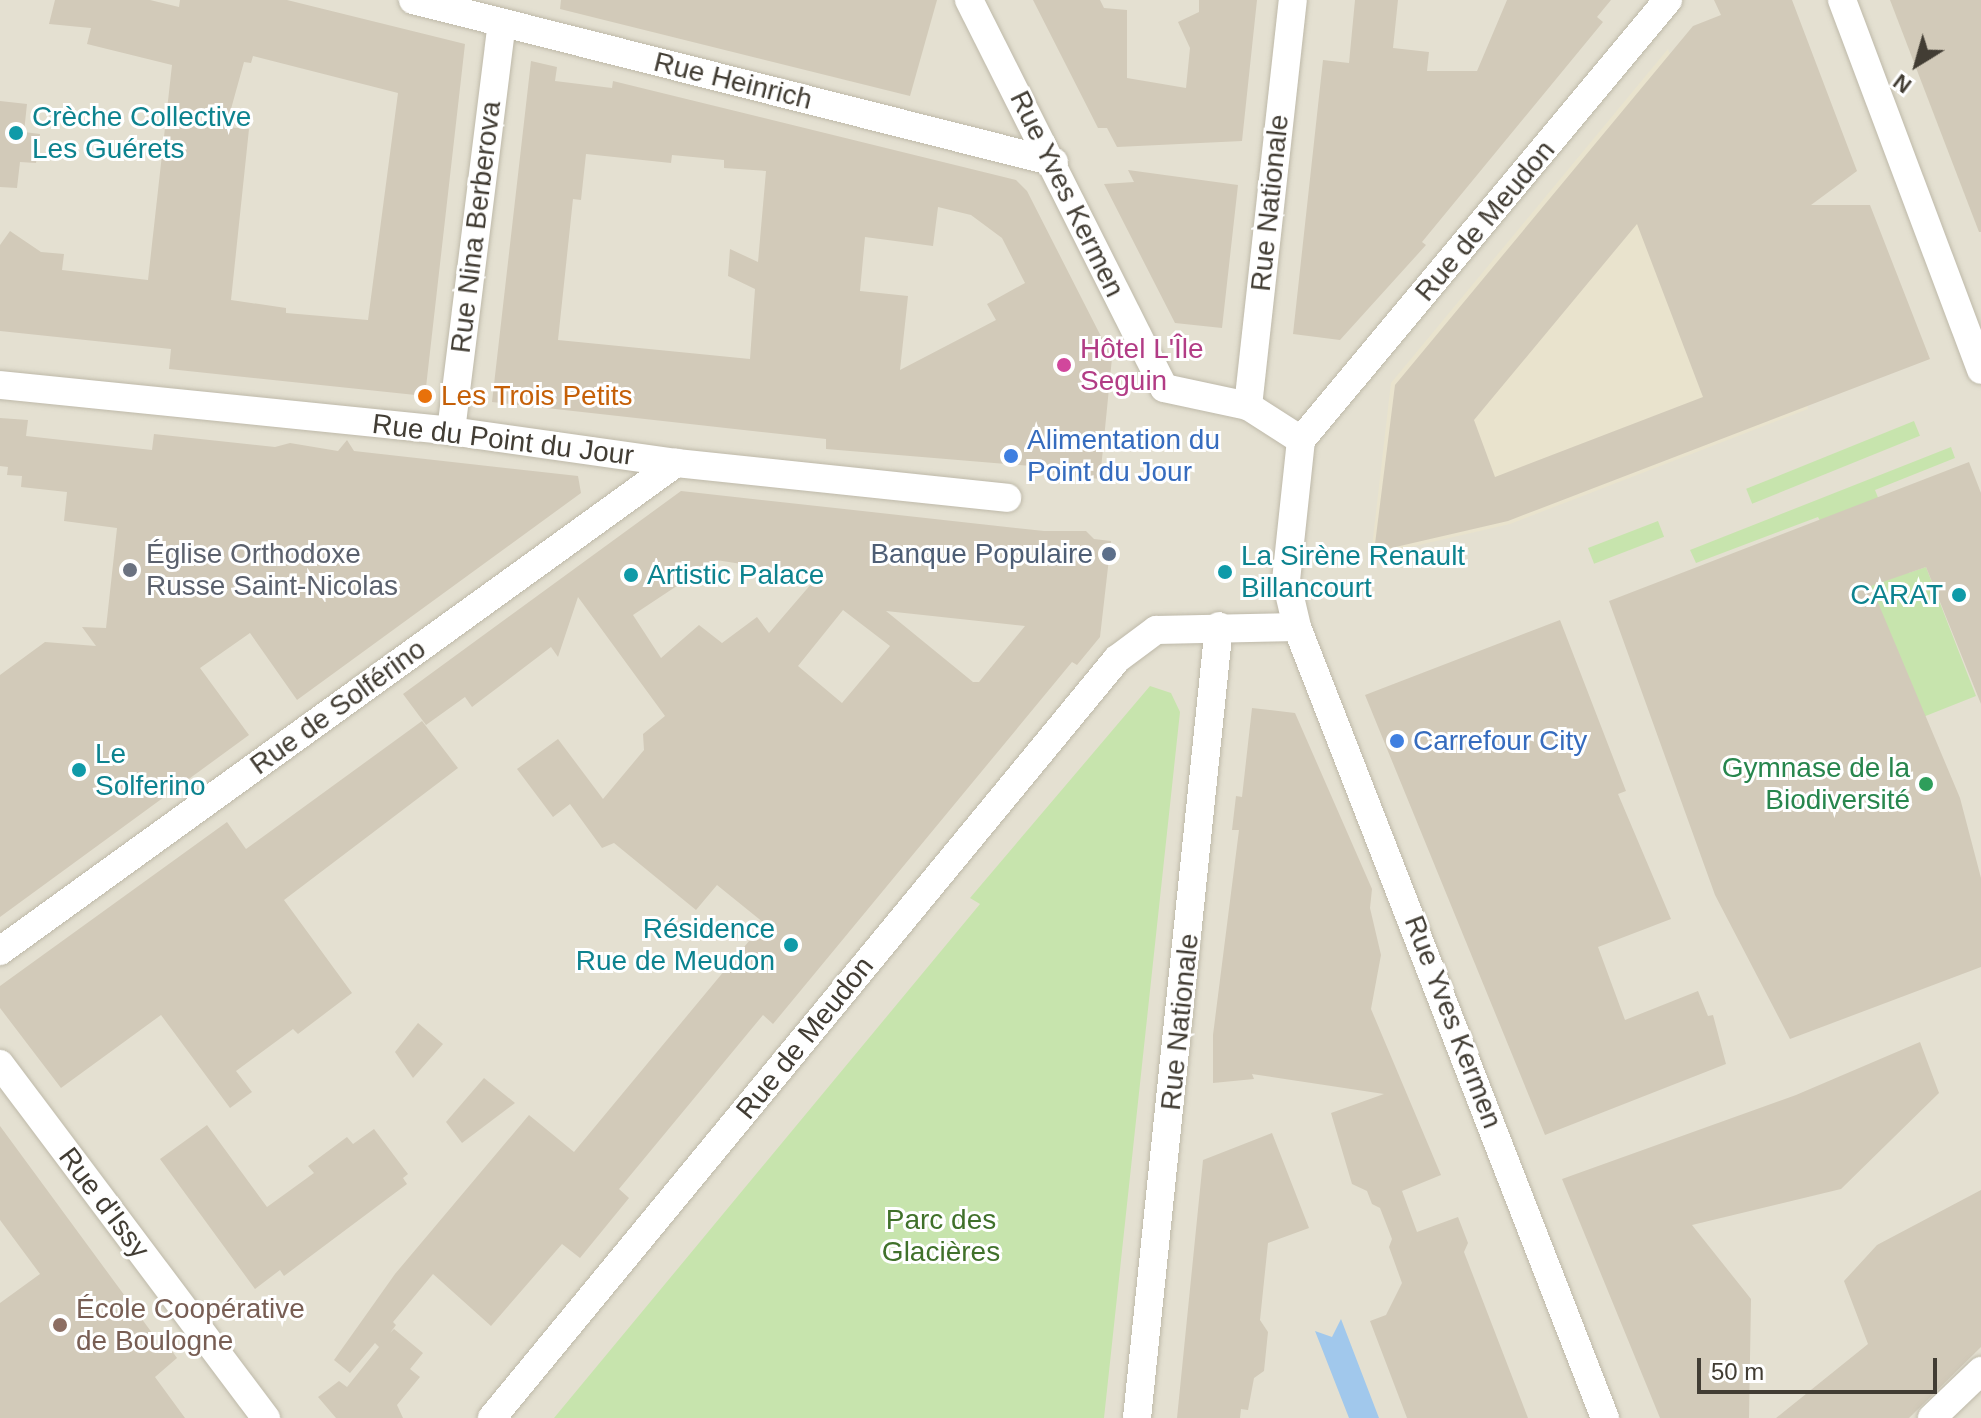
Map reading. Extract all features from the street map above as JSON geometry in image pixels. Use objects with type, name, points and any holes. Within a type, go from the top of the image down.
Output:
[{"type":"street","name":"Rue Heinrich","points":[[413,0],[1054,162]]},
{"type":"street","name":"Rue Yves Kermen","points":[[969,0],[1054,162],[1164,388],[1248,406]]},
{"type":"street","name":"Rue Nationale","points":[[1248,406],[1293,0]]},
{"type":"street","name":"Rue de Meudon","points":[[1301,440],[1668,0]]},
{"type":"street","points":[[1842,0],[1981,370]]},
{"type":"street","name":"Rue Nina Berberova","points":[[451,431],[502,23]]},
{"type":"street","name":"Rue du Point du Jour","points":[[0,385],[451,431],[676,463],[1007,498]]},
{"type":"street","points":[[1248,406],[1301,440]]},
{"type":"street","name":"Rue Yves Kermen","points":[[1301,440],[1286,580],[1297,627],[1605,1418]]},
{"type":"street","name":"Rue de Solférino","points":[[0,951],[676,463]]},
{"type":"street","name":"Rue Nationale","points":[[1137,1418],[1219,626]]},
{"type":"street","name":"Rue de Meudon","points":[[492,1418],[1117,659],[1156,630],[1219,626],[1297,627]]},
{"type":"street","name":"Rue d'Issy","points":[[0,1064],[266,1418]]},
{"type":"street","points":[[1932,1418],[1981,1371]]},
{"type":"shaded area","points":[[0,0],[1981,0],[1981,1418],[0,1418]]},
{"type":"shaded area","points":[[1668,49],[1808,409],[1510,524],[1371,556],[1391,383]]},
{"type":"green space","points":[[1914,421],[1920,436],[1752,504],[1746,489]]},
{"type":"green space","points":[[1951,447],[1955,458],[1875,490],[1908,573],[1926,567],[1976,696],[1923,717],[1818,517],[1696,563],[1690,550]]},
{"type":"green space","points":[[1658,521],[1664,537],[1594,564],[1588,548]]},
{"type":"green space","name":"Parc des Glacières","points":[[1150,686],[1171,693],[1180,712],[1104,1418],[554,1418],[980,904],[970,898]]},
{"type":"water","points":[[1341,1319],[1379,1418],[1349,1418],[1315,1331],[1332,1337]]},
{"type":"building","points":[[55,0],[150,0],[179,7],[180,0],[287,0],[465,44],[425,396],[169,369],[171,349],[0,331],[0,245],[10,231],[41,252],[64,254],[62,270],[148,280],[172,65],[87,44],[91,28],[49,24]],"holes":[[[253,56],[398,93],[368,320],[286,313],[286,308],[231,300],[249,129],[226,127],[244,62],[251,63]]]},
{"type":"building","points":[[561,0],[937,0],[910,96],[560,9]]},
{"type":"building","points":[[1033,0],[1100,0],[1104,8],[1127,10],[1127,78],[1186,88],[1190,48],[1178,22],[1199,12],[1199,0],[1257,0],[1242,141],[1117,147],[1107,128],[1098,128]]},
{"type":"building","points":[[1355,0],[1398,0],[1393,48],[1429,52],[1427,71],[1477,71],[1507,0],[1611,0],[1597,17],[1603,22],[1422,242],[1426,245],[1340,340],[1293,334],[1323,60],[1349,63]]},
{"type":"building","points":[[1714,0],[1792,0],[1857,171],[1811,205],[1870,205],[1930,359],[1508,521],[1374,552],[1395,385],[1693,26],[1721,15]],"holes":[[[1637,224],[1703,397],[1495,477],[1474,420]]]},
{"type":"building","points":[[1890,0],[1981,0],[1981,232],[1979,232]]},
{"type":"building","points":[[531,61],[557,67],[555,81],[612,88],[613,81],[1016,180],[1027,191],[1112,358],[1100,479],[1031,472],[1031,466],[826,449],[826,439],[492,402]],"holes":[[[586,154],[671,163],[672,155],[724,160],[724,168],[766,171],[758,262],[730,249],[728,276],[755,289],[750,359],[558,340],[573,199],[581,200]],[[938,207],[971,215],[1002,238],[1025,283],[987,304],[996,320],[900,370],[908,296],[860,291],[865,237],[933,246]]]},
{"type":"building","name":"Crèche Collective Les Guérets","points":[[0,101],[27,104],[24,132],[40,134],[36,163],[20,162],[17,188],[0,187]]},
{"type":"building","points":[[1128,170],[1238,185],[1222,328],[1175,323],[1104,184],[1134,182]]},
{"type":"building","points":[[0,418],[28,420],[26,436],[152,450],[154,434],[275,447],[290,443],[338,451],[347,440],[354,451],[578,476],[581,493],[297,700],[250,633],[200,668],[249,735],[0,917],[0,675],[45,642],[96,646],[82,627],[106,628],[117,528],[64,521],[67,492],[21,487],[22,476],[7,475],[8,467],[0,466]]},
{"type":"building","points":[[1969,462],[1981,493],[1981,704],[1926,567],[1871,586],[1960,798],[1981,878],[1981,967],[1790,1039],[1715,895],[1609,601]]},
{"type":"building","points":[[681,491],[1044,531],[1086,531],[1094,539],[1111,541],[1100,637],[1077,665],[1072,662],[773,1024],[763,1015],[619,1189],[629,1198],[580,1258],[562,1244],[491,1326],[433,1274],[393,1322],[396,1325],[390,1333],[394,1329],[423,1353],[410,1369],[420,1377],[397,1405],[403,1418],[336,1418],[318,1397],[339,1381],[347,1387],[379,1347],[375,1343],[350,1373],[334,1360],[395,1274],[529,1115],[574,1152],[764,923],[717,885],[696,910],[614,843],[602,848],[570,804],[553,817],[517,769],[558,739],[603,799],[644,750],[643,734],[665,716],[578,597],[558,657],[551,647],[472,707],[465,697],[426,725],[403,694]],"holes":[[[716,560],[818,576],[769,633],[757,617],[722,643],[699,625],[661,658],[633,615]],[[843,610],[890,646],[842,703],[798,666]],[[886,611],[1025,626],[979,682],[973,682]]]},
{"type":"building","points":[[1560,620],[1626,791],[1618,794],[1671,919],[1598,947],[1625,1020],[1698,991],[1708,1016],[1713,1015],[1726,1064],[1545,1135],[1365,695]]},
{"type":"building","points":[[1252,708],[1295,713],[1372,889],[1370,908],[1381,955],[1371,1009],[1441,1175],[1402,1191],[1417,1232],[1458,1217],[1468,1243],[1464,1252],[1528,1418],[1407,1418],[1370,1321],[1386,1315],[1402,1283],[1389,1247],[1392,1239],[1380,1208],[1372,1204],[1367,1191],[1352,1184],[1331,1113],[1384,1094],[1252,1074],[1254,1079],[1213,1083],[1213,1035],[1239,830],[1232,830],[1236,796],[1242,797]]},
{"type":"building","points":[[422,721],[458,768],[284,900],[352,993],[298,1034],[293,1029],[236,1071],[252,1092],[230,1108],[161,1015],[61,1088],[0,1008],[0,986],[227,822],[246,849]]},
{"type":"building","points":[[418,1023],[443,1044],[413,1078],[395,1052]]},
{"type":"building","points":[[1920,1042],[1939,1093],[1841,1189],[1692,1225],[1751,1299],[1749,1418],[1660,1418],[1562,1179],[1796,1095]]},
{"type":"building","points":[[484,1078],[515,1103],[462,1143],[446,1122]]},
{"type":"building","points":[[207,1125],[267,1207],[314,1173],[308,1166],[347,1137],[353,1144],[374,1129],[408,1174],[403,1178],[407,1184],[284,1276],[280,1270],[255,1289],[160,1159]]},
{"type":"building","points":[[0,1126],[158,1341],[162,1337],[177,1358],[155,1377],[185,1418],[0,1418],[0,1303],[40,1274],[0,1220]]},
{"type":"building","points":[[1272,1133],[1309,1228],[1268,1243],[1260,1320],[1268,1332],[1264,1371],[1254,1378],[1248,1410],[1241,1409],[1240,1418],[1177,1418],[1203,1160]]},
{"type":"building","points":[[1981,1190],[1981,1347],[1909,1418],[1776,1418],[1868,1344],[1844,1281],[1877,1245]]},
{"type":"place","name":"Crèche Collective Les Guérets","points":[[16,133]]},
{"type":"place","name":"Hôtel L'Île Seguin","points":[[1064,365]]},
{"type":"place","name":"Les Trois Petits","points":[[425,396]]},
{"type":"place","name":"Alimentation du Point du Jour","points":[[1011,456]]},
{"type":"place","name":"Banque Populaire","points":[[1109,554]]},
{"type":"place","name":"Église Orthodoxe Russe Saint-Nicolas","points":[[130,570]]},
{"type":"place","name":"La Sirène Renault Billancourt","points":[[1225,572]]},
{"type":"place","name":"Artistic Palace","points":[[631,575]]},
{"type":"place","name":"CARAT","points":[[1959,595]]},
{"type":"place","name":"Carrefour City","points":[[1397,741]]},
{"type":"place","name":"Le Solferino","points":[[79,770]]},
{"type":"place","name":"Gymnase de la Biodiversité","points":[[1926,784]]},
{"type":"place","name":"Résidence Rue de Meudon","points":[[791,945]]},
{"type":"place","name":"École Coopérative de Boulogne","points":[[60,1325]]}]
